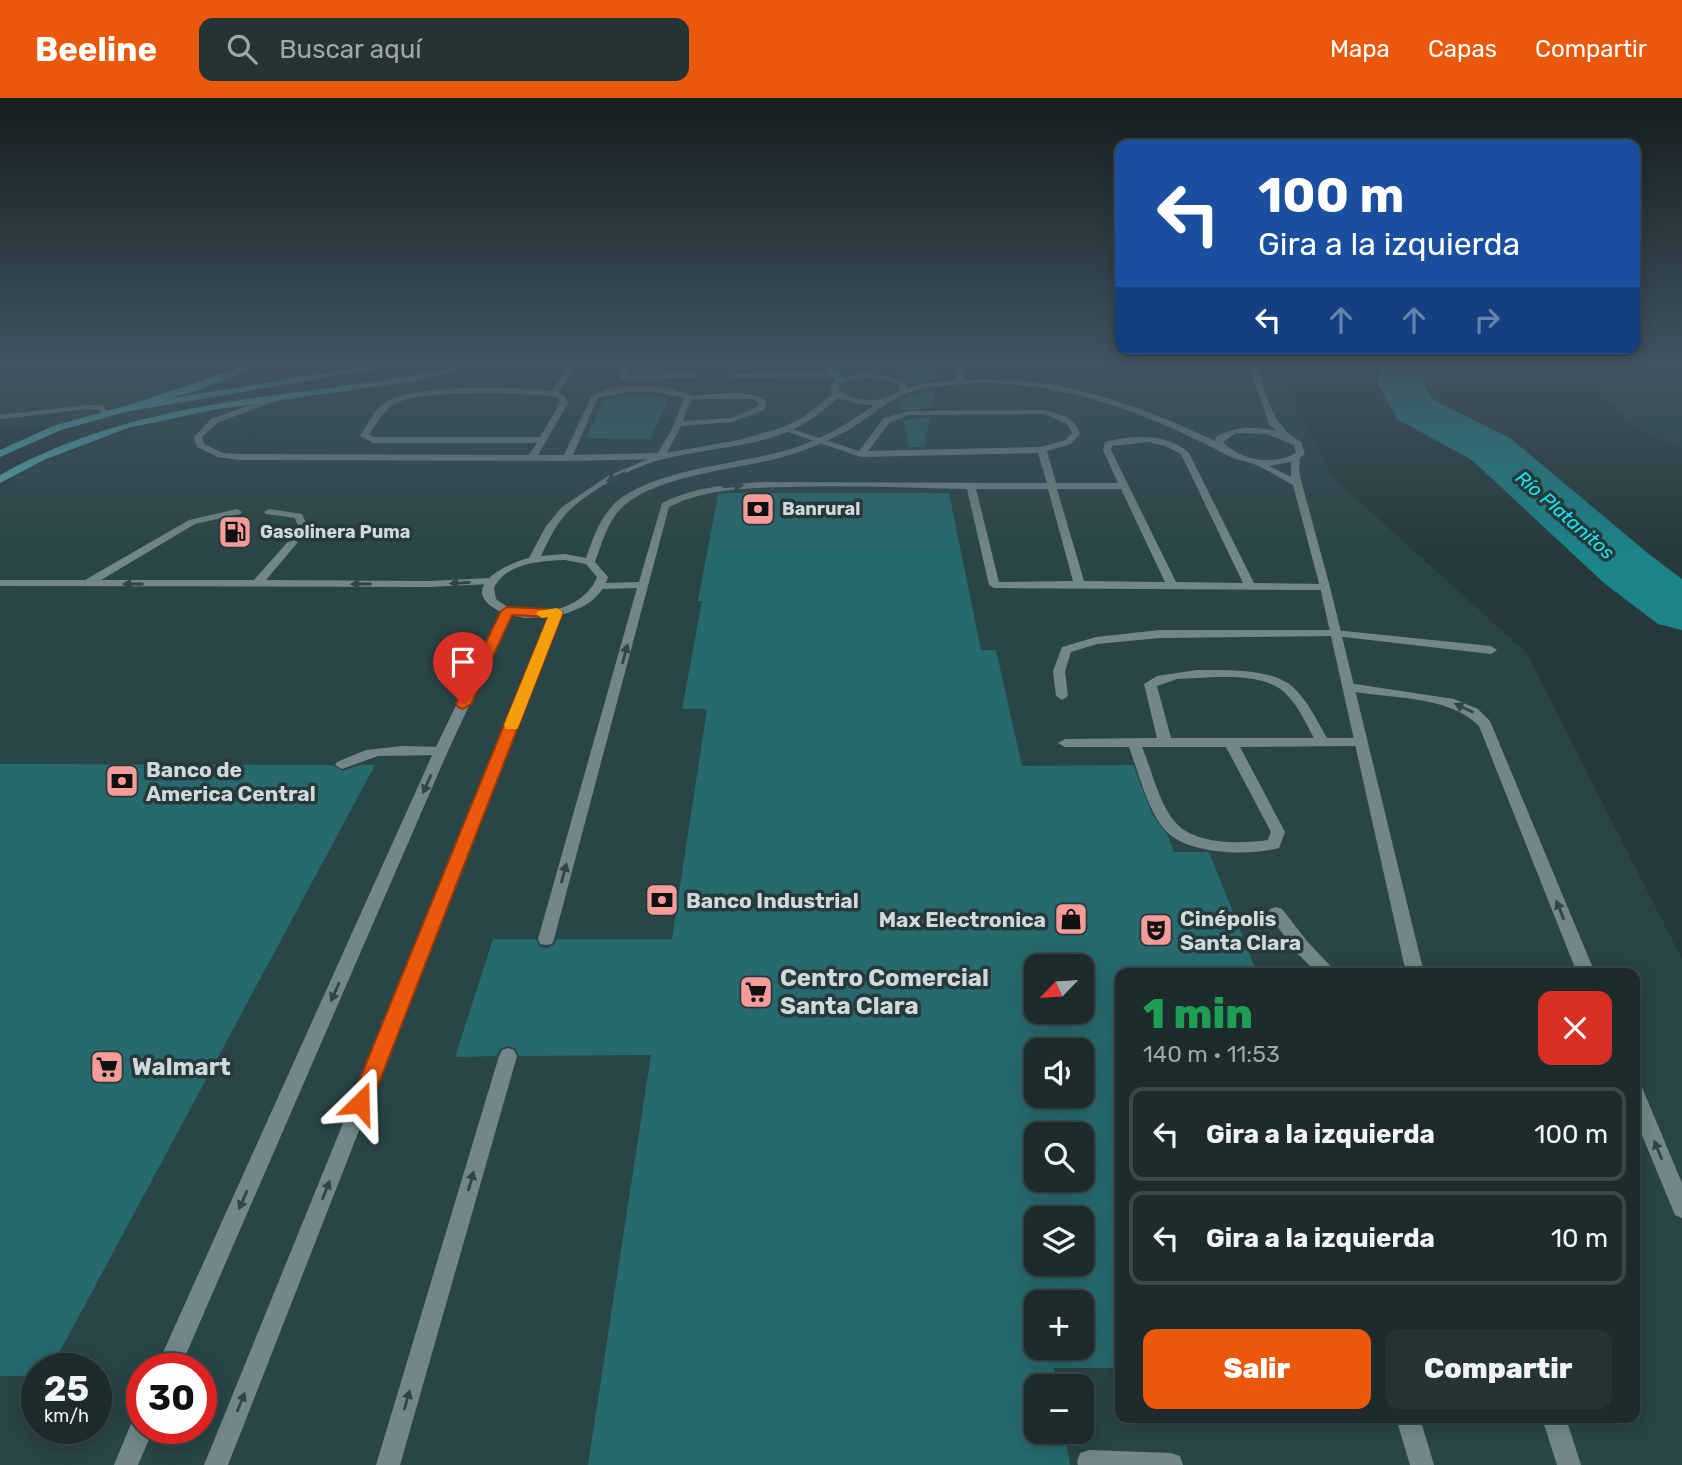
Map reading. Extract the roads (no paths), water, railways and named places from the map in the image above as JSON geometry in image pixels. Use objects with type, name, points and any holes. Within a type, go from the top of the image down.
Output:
[{"type":"main road","points":[[0,454],[61,427]]},
{"type":"main road","points":[[0,480],[29,461],[120,427]]},
{"type":"street","points":[[208,427],[198,437],[200,444],[221,455],[240,457],[532,458],[661,456],[718,448],[791,427]]},
{"type":"street","points":[[370,427],[364,436],[373,440],[542,440]]},
{"type":"street","points":[[532,458],[550,427]]},
{"type":"street","points":[[567,458],[581,427]]},
{"type":"street","points":[[534,559],[551,526],[563,510],[578,497],[661,456],[677,427]]},
{"type":"street","points":[[590,562],[602,527],[624,501],[657,486],[791,452],[847,427]]},
{"type":"street","points":[[861,454],[882,427]]},
{"type":"street","points":[[786,430],[861,454],[1042,450],[1073,439],[1076,435],[1074,427]]},
{"type":"street","points":[[1177,427],[1297,484]]},
{"type":"street","points":[[1250,430],[1257,427]]},
{"type":"street","points":[[1250,460],[1276,463],[1301,454],[1302,449],[1276,427]]},
{"type":"street","points":[[1186,430],[1250,430],[1291,439]]},
{"type":"street","points":[[1222,447],[1220,438],[1234,432]]},
{"type":"street","points":[[1172,585],[1107,450],[1108,444],[1119,441],[1161,441],[1185,453],[1250,586]]},
{"type":"street","points":[[1042,450],[1079,584]]},
{"type":"street","points":[[1296,458],[1294,470],[1297,484],[1325,587],[1414,968]]},
{"type":"street","points":[[546,939],[665,505],[671,498],[690,492],[738,485],[1124,486]]},
{"type":"street","points":[[971,486],[994,585],[1325,587]]},
{"type":"street","points":[[87,583],[192,522],[237,512]]},
{"type":"street","points":[[257,584],[304,529],[299,516],[269,512]]},
{"type":"street","points":[[565,557],[590,562],[603,577],[602,586],[587,601],[557,612],[539,615],[507,611],[496,606],[489,598],[488,589],[492,581],[509,567],[534,559],[565,557]]},
{"type":"street","points":[[0,583],[429,584],[492,581]]},
{"type":"street","points":[[602,586],[644,585]]},
{"type":"street","points":[[175,1353],[507,611]]},
{"type":"street","points":[[216,1465],[557,612]]},
{"type":"street","points":[[1062,696],[1059,671],[1066,650],[1096,641],[1160,634],[1335,633],[1490,650]]},
{"type":"street","points":[[1165,743],[1150,684],[1170,676],[1250,675],[1273,680],[1294,694],[1322,741]]},
{"type":"street","points":[[1348,687],[1449,702],[1473,712],[1485,724],[1584,968]]},
{"type":"street","points":[[1065,743],[1360,742]]},
{"type":"street","points":[[1135,743],[1168,825],[1181,835],[1216,845],[1253,849],[1274,844],[1278,832],[1231,743]]},
{"type":"street","points":[[342,765],[382,750],[442,751]]},
{"type":"street","points":[[1276,913],[1301,946],[1323,968]]},
{"type":"street","points":[[388,1465],[508,1056]]},
{"type":"street","points":[[1640,1106],[1682,1208]]},
{"type":"street","points":[[1409,1423],[1422,1465]]},
{"type":"street","points":[[1556,1423],[1569,1465]]},
{"type":"street","points":[[126,1465],[135,1444]]},
{"type":"street","points":[[1089,1462],[1171,1465]]},
{"type":"waterway","name":"Río Platanitos","points":[[1448,427],[1491,449],[1627,569],[1682,610]]},
{"type":"place","name":"Banrural","points":[[758,509]]},
{"type":"place","name":"Gasolinera Puma","points":[[235,532]]},
{"type":"place","name":"Banco de America Central","points":[[122,781]]},
{"type":"place","name":"Banco Industrial","points":[[662,900]]},
{"type":"place","name":"Max Electronica","points":[[1071,919]]},
{"type":"place","name":"Cinépolis Santa Clara","points":[[1156,930]]},
{"type":"place","name":"Centro Comercial Santa Clara","points":[[756,992]]},
{"type":"place","name":"Walmart","points":[[107,1067]]}]
